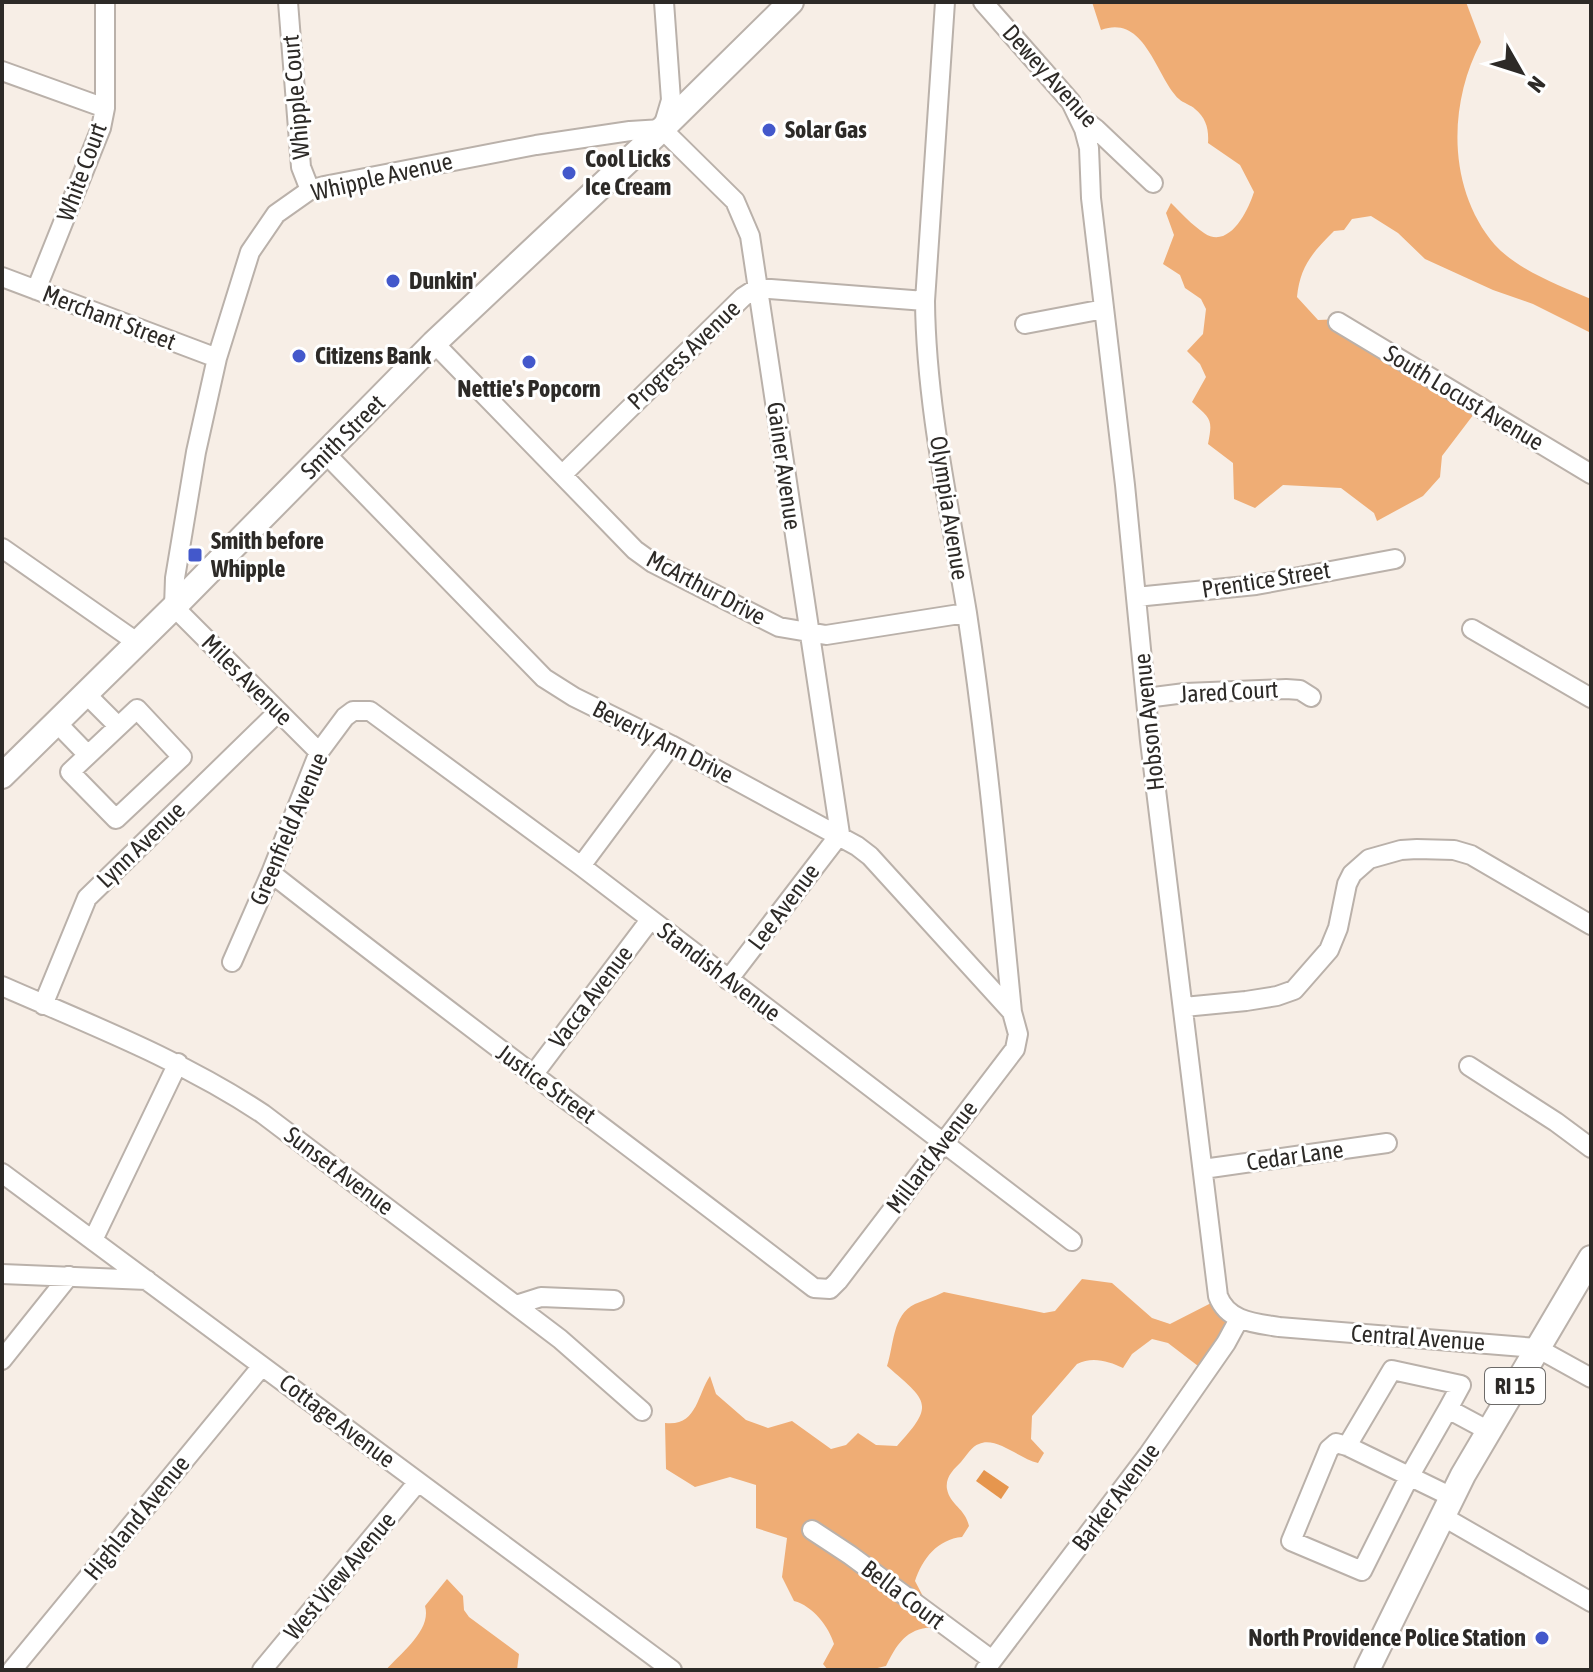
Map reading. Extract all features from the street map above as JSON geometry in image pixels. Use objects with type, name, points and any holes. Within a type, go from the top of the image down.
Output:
[{"type":"main road","name":"Smith Street","points":[[3,774],[174,607],[434,343],[662,129],[791,2]]},
{"type":"main road","name":"RI 15","points":[[1367,1670],[1447,1507],[1591,1258]]},
{"type":"street","name":"White Court","points":[[36,290],[95,148],[105,108],[105,2]]},
{"type":"street","name":"Whipple Court","points":[[288,2],[301,167],[310,190]]},
{"type":"street","points":[[662,129],[671,100],[664,2]]},
{"type":"street","name":"Olympia Avenue","points":[[945,2],[925,339],[932,404],[985,738],[1012,1012]]},
{"type":"street","name":"Dewey Avenue","points":[[983,2],[1071,102],[1078,116],[1153,183]]},
{"type":"street","points":[[2,71],[105,108]]},
{"type":"street","name":"Hobson Avenue","points":[[1078,116],[1089,148],[1091,198],[1146,698],[1218,1296],[1222,1307],[1239,1319]]},
{"type":"street","name":"Whipple Avenue","points":[[174,607],[175,578],[196,452],[217,358],[250,252],[276,214],[310,190],[536,145],[662,129]]},
{"type":"street","name":"Gainer Avenue","points":[[662,129],[735,201],[750,236],[840,834]]},
{"type":"street","name":"Merchant Street","points":[[2,277],[217,358]]},
{"type":"street","name":"Progress Avenue","points":[[563,474],[743,297],[757,288],[925,301]]},
{"type":"street","points":[[1025,324],[1104,309]]},
{"type":"street","name":"South Locust Avenue","points":[[1338,322],[1591,474]]},
{"type":"street","name":"McArthur Drive","points":[[434,343],[642,557],[779,627],[826,635],[966,613]]},
{"type":"street","name":"Beverly Ann Drive","points":[[326,454],[544,678],[574,697],[840,834],[870,856],[1012,1012]]},
{"type":"street","points":[[2,548],[138,643]]},
{"type":"street","name":"Prentice Street","points":[[1136,597],[1256,585],[1395,559]]},
{"type":"street","name":"Miles Avenue","points":[[174,607],[319,752]]},
{"type":"street","points":[[1472,629],[1591,698]]},
{"type":"street","name":"Jared Court","points":[[1146,698],[1185,693],[1286,689],[1300,690],[1311,697]]},
{"type":"street","points":[[86,694],[118,726]]},
{"type":"street","points":[[137,709],[182,757],[116,819],[70,772],[88,755],[137,709]]},
{"type":"street","name":"Greenfield Avenue","points":[[232,962],[319,752],[345,717],[361,710]]},
{"type":"street","name":"Standish Avenue","points":[[361,710],[370,711],[581,866],[1072,1241]]},
{"type":"street","name":"Lynn Avenue","points":[[43,1005],[87,898],[278,712]]},
{"type":"street","points":[[56,722],[88,755]]},
{"type":"street","points":[[581,866],[671,745]]},
{"type":"street","name":"Lee Avenue","points":[[728,980],[840,834]]},
{"type":"street","points":[[1184,1007],[1246,1001],[1294,990],[1329,950],[1352,874],[1369,859],[1401,850],[1454,850],[1471,855],[1591,925]]},
{"type":"street","name":"Justice Street","points":[[271,873],[449,1013],[814,1288],[822,1290]]},
{"type":"street","name":"Vacca Avenue","points":[[533,1075],[650,920]]},
{"type":"street","name":"Sunset Avenue","points":[[2,986],[219,1084],[560,1339],[642,1411]]},
{"type":"street","name":"Millard Avenue","points":[[822,1290],[830,1289],[838,1281],[1015,1049],[1018,1034],[1012,1012]]},
{"type":"street","points":[[93,1240],[178,1063]]},
{"type":"street","points":[[1469,1066],[1591,1148]]},
{"type":"street","name":"Cedar Lane","points":[[1203,1169],[1387,1143]]},
{"type":"street","name":"Cottage Avenue","points":[[2,1173],[672,1670]]},
{"type":"street","points":[[2,1274],[147,1280]]},
{"type":"street","points":[[2,1360],[69,1276]]},
{"type":"street","points":[[516,1305],[541,1297],[614,1300]]},
{"type":"street","name":"Central Avenue","points":[[1239,1319],[1293,1328],[1537,1348],[1591,1378]]},
{"type":"street","name":"Barker Avenue","points":[[989,1665],[1148,1455],[1226,1343],[1239,1319]]},
{"type":"street","name":"Highland Avenue","points":[[12,1670],[262,1366]]},
{"type":"street","points":[[1347,1446],[1392,1370],[1461,1385],[1409,1477],[1362,1571],[1291,1541],[1329,1449],[1336,1443],[1409,1477],[1447,1507],[1591,1602]]},
{"type":"street","points":[[1448,1409],[1489,1431]]},
{"type":"street","name":"West View Avenue","points":[[262,1670],[418,1482]]},
{"type":"street","name":"Bella Court","points":[[812,1530],[850,1555],[989,1665]]},
{"type":"shaded area","points":[[1092,2],[1466,2],[1481,42],[1470,66],[1458,119],[1461,173],[1468,198],[1479,223],[1504,254],[1540,276],[1591,299],[1591,333],[1533,304],[1493,290],[1425,259],[1398,233],[1371,216],[1352,219],[1344,230],[1334,231],[1314,253],[1304,268],[1297,297],[1318,320],[1343,319],[1480,406],[1442,456],[1440,477],[1423,496],[1377,521],[1374,513],[1341,488],[1283,485],[1255,508],[1234,499],[1233,463],[1208,444],[1209,420],[1192,402],[1206,377],[1200,364],[1187,351],[1203,334],[1206,309],[1201,299],[1185,288],[1180,275],[1163,264],[1174,235],[1166,213],[1171,203],[1204,233],[1213,237],[1222,236],[1229,233],[1242,218],[1254,192],[1240,165],[1208,143],[1202,116],[1179,99],[1139,39],[1129,31],[1116,27],[1101,30]]},
{"type":"shaded area","points":[[1082,1279],[1112,1283],[1152,1318],[1170,1324],[1217,1300],[1233,1314],[1202,1369],[1168,1343],[1152,1339],[1132,1354],[1123,1368],[1100,1360],[1077,1364],[1032,1416],[1031,1439],[1044,1453],[1038,1463],[993,1443],[986,1442],[974,1447],[947,1481],[951,1499],[969,1526],[962,1537],[938,1546],[932,1552],[915,1581],[927,1604],[949,1628],[926,1628],[910,1634],[897,1646],[886,1666],[869,1670],[828,1670],[823,1664],[834,1644],[832,1637],[814,1612],[794,1601],[782,1577],[787,1538],[756,1528],[756,1485],[730,1477],[695,1487],[666,1469],[665,1423],[676,1423],[690,1415],[710,1376],[716,1394],[746,1420],[768,1428],[792,1421],[831,1449],[846,1445],[858,1433],[876,1445],[897,1446],[918,1421],[922,1411],[922,1403],[911,1387],[887,1366],[898,1323],[907,1309],[944,1292],[1044,1313],[1055,1311]]},
{"type":"shaded area","points":[[984,1470],[1009,1487],[1001,1499],[976,1481]]},
{"type":"shaded area","points":[[447,1579],[463,1596],[464,1610],[469,1617],[519,1654],[517,1670],[386,1670],[420,1632],[426,1615],[425,1606]]},
{"type":"place","name":"Solar Gas","points":[[769,130]]},
{"type":"place","name":"Cool Licks Ice Cream","points":[[569,173]]},
{"type":"place","name":"Dunkin'","points":[[393,281]]},
{"type":"place","name":"Citizens Bank","points":[[299,356]]},
{"type":"place","name":"Nettie's Popcorn","points":[[529,362]]},
{"type":"place","name":"Smith before Whipple","points":[[195,555]]},
{"type":"place","name":"North Providence Police Station","points":[[1542,1638]]}]
